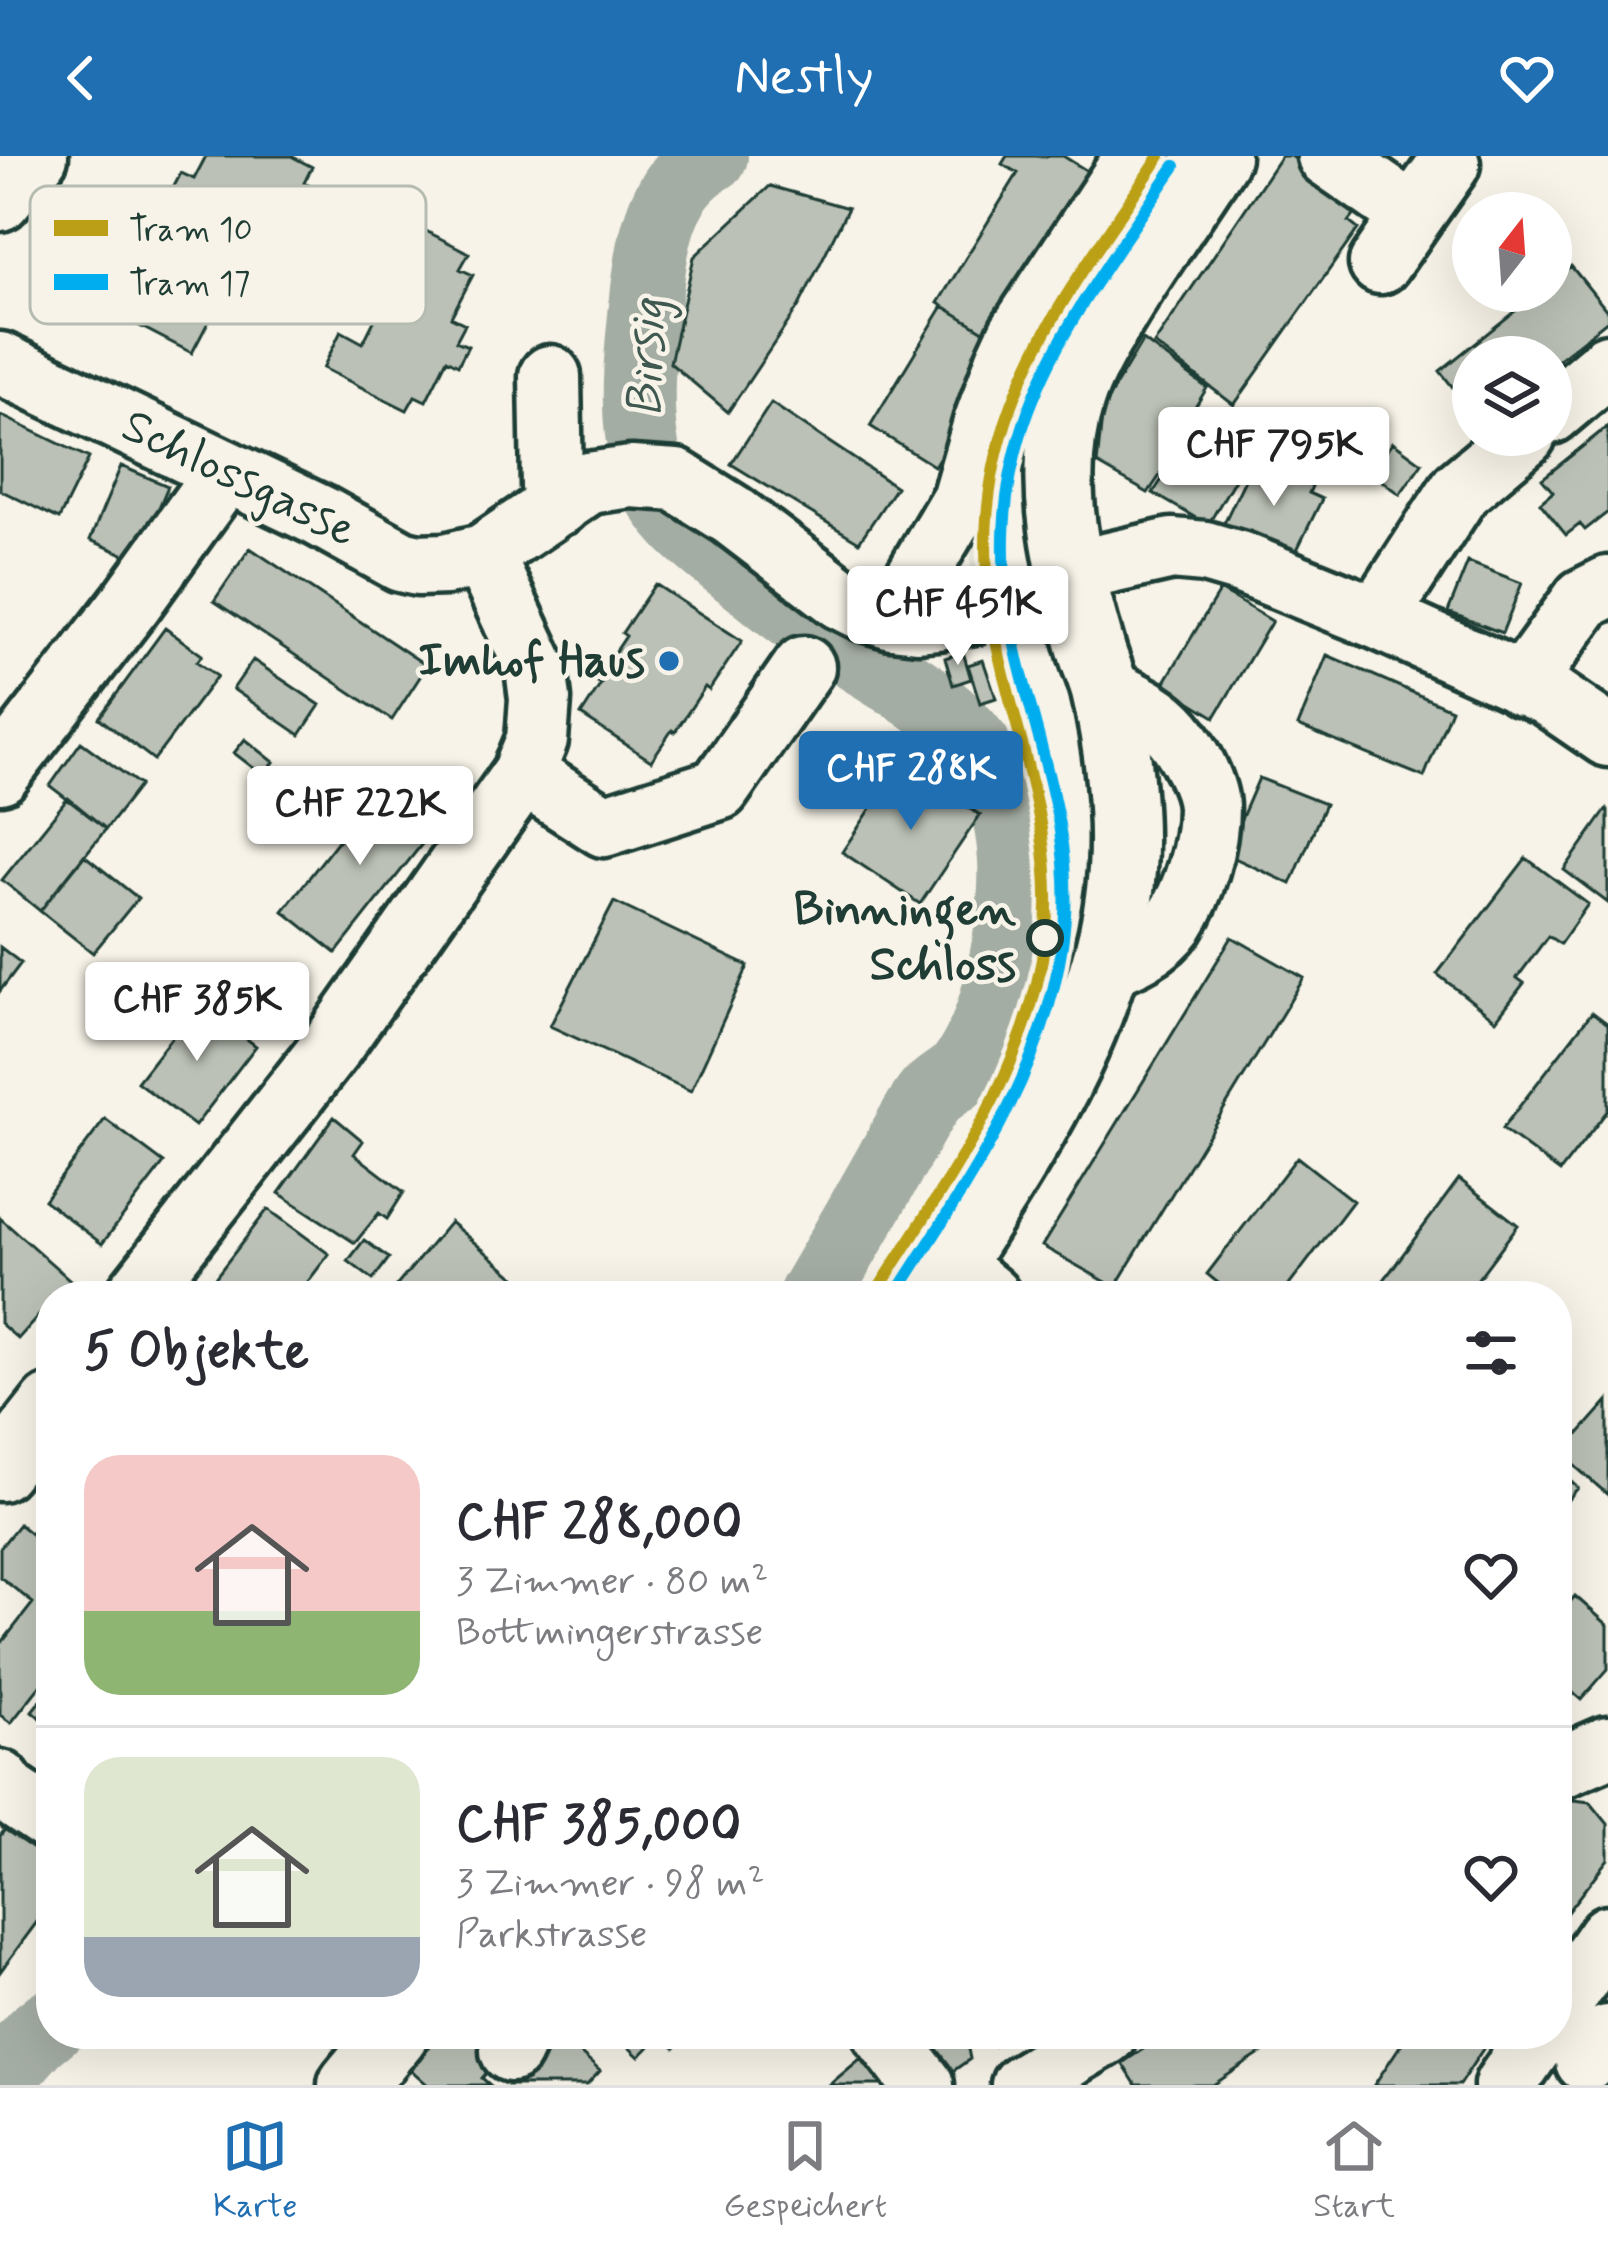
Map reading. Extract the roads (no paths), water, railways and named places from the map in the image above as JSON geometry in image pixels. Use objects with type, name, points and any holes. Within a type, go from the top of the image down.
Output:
[{"type":"main road","points":[[958,1281],[1076,1045],[1106,968],[1122,870],[1123,818],[1104,688],[1063,538],[1062,435],[1072,394],[1096,341],[1216,156]]},
{"type":"street","points":[[0,200],[37,156]]},
{"type":"street","points":[[892,619],[962,499],[984,423],[1019,334],[1136,156]]},
{"type":"street","points":[[1328,156],[1397,239],[1449,164]]},
{"type":"street","name":"Schlossgasse","points":[[0,363],[320,516],[401,561],[418,565],[483,555],[589,483],[631,477],[676,480],[732,515],[842,599],[892,619],[938,619],[1074,584],[1172,550],[1205,552],[1378,618],[1548,695],[1608,736]]},
{"type":"street","points":[[1572,395],[1608,365]]},
{"type":"street","points":[[550,376],[552,488],[563,502]]},
{"type":"street","points":[[1378,618],[1460,490],[1500,456]]},
{"type":"street","points":[[0,773],[226,471]]},
{"type":"street","points":[[148,1281],[328,1050],[523,774],[537,740],[536,668],[483,555]]},
{"type":"street","points":[[1522,685],[1584,599],[1608,587]]},
{"type":"street","points":[[523,774],[604,826],[719,789],[804,668]]},
{"type":"street","points":[[1104,688],[1149,711],[1171,729],[1190,755],[1208,804],[1198,873],[1172,926],[1139,954],[1106,968]]},
{"type":"street","points":[[1572,1763],[1608,1748]]},
{"type":"street","points":[[0,1781],[36,1811]]},
{"type":"street","points":[[1572,2006],[1606,1943]]},
{"type":"street","points":[[895,2049],[922,2085]]},
{"type":"street","points":[[1022,2085],[1081,2049]]},
{"type":"waterway","name":"Birsig","points":[[712,156],[671,197],[653,250],[639,404],[644,449],[655,485],[672,512],[705,544],[800,619],[916,693],[972,742],[993,774],[1007,812],[1014,860],[1003,969],[987,1026],[963,1070],[923,1106],[823,1281]]},
{"type":"waterway","name":"Birsig","points":[[0,2077],[36,2036]]},
{"type":"tram line","name":"10","points":[[884,1281],[954,1170],[1002,1081],[1036,988],[1045,939],[1042,834],[1001,663],[988,586],[987,516],[997,452],[1017,392],[1045,334],[1160,156]]},
{"type":"tram line","name":"17","points":[[904,1281],[974,1171],[1019,1085],[1038,1040],[1062,945],[1065,872],[1061,836],[1018,659],[1005,583],[1005,515],[1015,453],[1035,394],[1062,338],[1175,166]]},
{"type":"place","name":"Imhof Haus","points":[[669,661]]},
{"type":"place","name":"Binningen Schloss","points":[[1045,938]]}]
